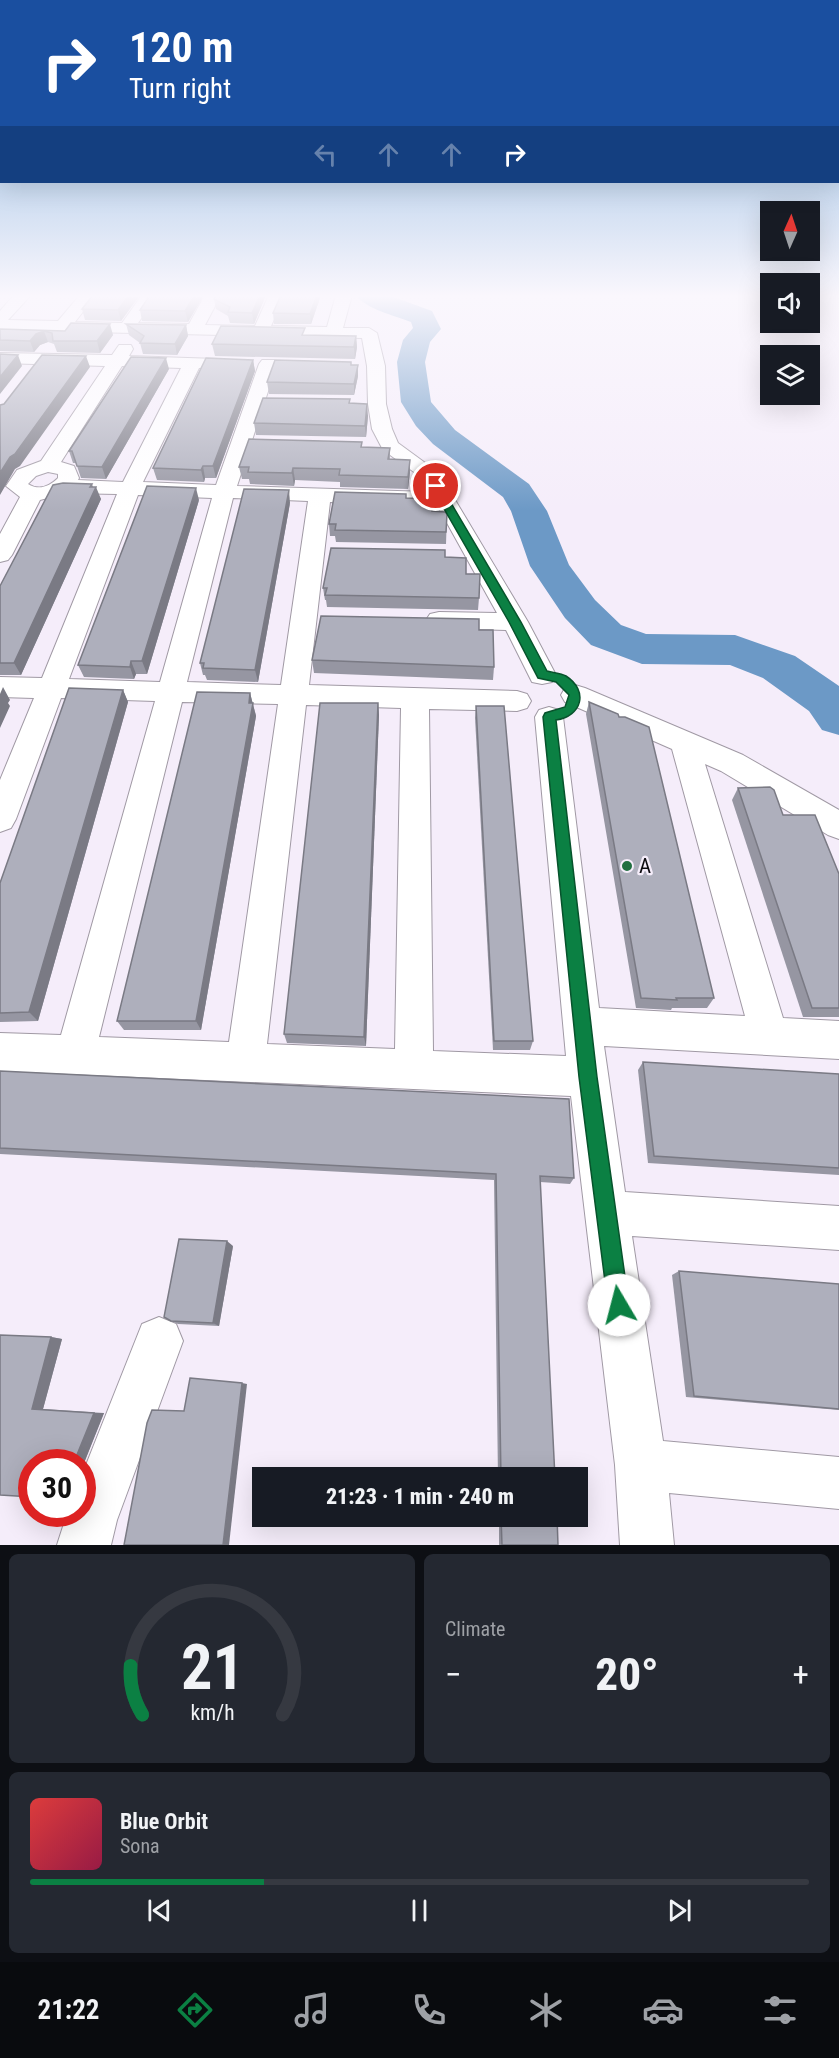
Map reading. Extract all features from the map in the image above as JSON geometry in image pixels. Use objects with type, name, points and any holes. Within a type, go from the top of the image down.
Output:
[{"type":"street","points":[[27,376],[34,367]]},
{"type":"street","points":[[0,555],[29,483],[48,466],[113,367]]},
{"type":"street","points":[[0,819],[129,488],[190,367]]},
{"type":"street","points":[[75,1056],[224,492],[252,443],[267,401],[265,367]]},
{"type":"street","points":[[370,367],[366,404],[390,446],[429,473],[515,622],[542,675]]},
{"type":"street","points":[[367,446],[390,446]]},
{"type":"street","points":[[48,466],[67,470],[69,478],[62,486]]},
{"type":"street","points":[[0,472],[48,492],[62,486],[443,499]]},
{"type":"street","points":[[245,1063],[294,694],[316,617],[324,551],[320,495]]},
{"type":"street","points":[[451,554],[474,554]]},
{"type":"street","points":[[421,620],[515,622]]},
{"type":"street","points":[[542,675],[560,678],[572,688],[547,704],[517,688],[520,682],[526,678],[542,675]]},
{"type":"street","points":[[0,687],[294,694],[547,704],[684,741],[732,763],[839,826]]},
{"type":"street","points":[[414,1070],[415,698]]},
{"type":"street","points":[[547,704],[588,1077],[641,1465],[647,1545]]},
{"type":"street","points":[[684,741],[769,1036]]},
{"type":"street","points":[[582,1026],[839,1040]]},
{"type":"street","points":[[0,1053],[588,1077]]},
{"type":"street","points":[[606,1213],[839,1228]]},
{"type":"street","points":[[84,1545],[91,1520],[159,1341]]},
{"type":"street","points":[[641,1465],[839,1483]]},
{"type":"building","points":[[0,367],[8,367],[0,377]]},
{"type":"building","points":[[33,367],[78,367],[0,473],[0,405],[4,404]]},
{"type":"building","points":[[124,367],[161,367],[102,467],[77,466],[72,451],[69,451]]},
{"type":"building","points":[[202,367],[250,367],[213,466],[203,466],[201,470],[153,468]]},
{"type":"building","points":[[272,367],[358,367],[354,384],[267,382]]},
{"type":"building","points":[[263,398],[350,399],[349,403],[367,404],[365,426],[254,423]]},
{"type":"building","points":[[249,439],[362,442],[361,447],[390,448],[388,459],[410,460],[408,477],[339,475],[340,469],[293,468],[292,473],[248,472],[249,467],[239,467]]},
{"type":"building","points":[[92,484],[90,487],[96,487],[14,663],[0,663],[0,586],[53,485]]},
{"type":"building","points":[[147,486],[196,488],[142,661],[131,661],[130,667],[78,665]]},
{"type":"building","points":[[244,489],[289,490],[255,670],[203,668],[204,663],[200,663]]},
{"type":"building","points":[[335,492],[406,494],[406,498],[433,499],[432,511],[447,514],[446,532],[335,530],[336,524],[329,524]]},
{"type":"building","points":[[331,548],[445,550],[445,557],[466,558],[466,574],[480,574],[479,598],[325,595],[327,588],[323,588]]},
{"type":"building","points":[[321,616],[479,619],[479,630],[493,630],[494,667],[312,660]]},
{"type":"building","points":[[69,688],[123,690],[29,1012],[0,1013],[0,883]]},
{"type":"building","points":[[197,692],[250,693],[249,703],[253,703],[196,1021],[117,1021]]},
{"type":"building","points":[[589,702],[618,714],[619,717],[625,717],[649,727],[714,998],[676,998],[677,1000],[641,998]]},
{"type":"building","points":[[320,703],[378,703],[364,1037],[284,1034]]},
{"type":"building","points":[[476,706],[504,706],[533,1041],[494,1041]]},
{"type":"building","points":[[770,787],[774,790],[783,815],[815,815],[839,874],[839,1008],[812,1008],[738,788]]},
{"type":"building","points":[[643,1062],[839,1074],[839,1168],[654,1156]]},
{"type":"building","points":[[0,1071],[569,1099],[574,1178],[540,1176],[554,1467],[501,1467],[496,1174],[0,1148]]},
{"type":"building","points":[[179,1239],[227,1241],[213,1323],[171,1321],[164,1317]]},
{"type":"building","points":[[679,1271],[839,1284],[839,1409],[694,1396]]},
{"type":"building","points":[[0,1335],[51,1337],[32,1409],[94,1413],[79,1449],[18,1449],[18,1496],[0,1495]]},
{"type":"building","points":[[190,1378],[242,1383],[223,1545],[124,1545],[147,1423],[152,1410],[184,1411]]},
{"type":"building","points":[[501,1527],[557,1527],[558,1545],[502,1545]]},
{"type":"waterway","points":[[412,367],[416,402],[427,419],[444,437],[517,491],[529,511],[550,566],[580,609],[606,635],[642,649],[735,650],[779,667],[825,699],[839,718]]},
{"type":"place","name":"A","points":[[627,866]]},
{"type":"route","points":[[436,486],[515,622],[542,675],[560,678],[572,688],[575,695],[574,703],[569,710],[549,717],[588,1077],[619,1305]]}]
